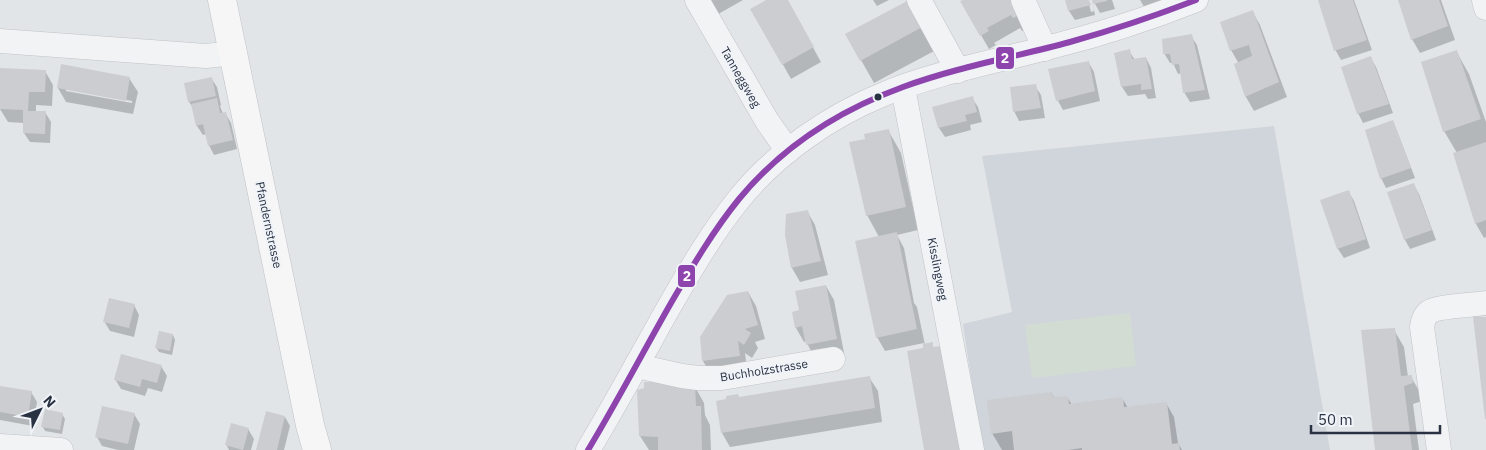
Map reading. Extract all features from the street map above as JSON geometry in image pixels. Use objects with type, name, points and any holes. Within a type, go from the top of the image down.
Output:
[{"type":"main road","name":"Pfandernstrasse","points":[[222,0],[308,415],[317,450]]},
{"type":"street","name":"Tanneggweg","points":[[697,0],[767,121],[788,151]]},
{"type":"street","points":[[919,0],[958,71]]},
{"type":"street","points":[[1024,0],[1051,47]]},
{"type":"street","points":[[1038,0],[1051,47]]},
{"type":"street","points":[[588,450],[687,276],[725,218],[754,183],[788,151],[809,135],[848,112],[885,94],[958,71],[1130,24],[1196,0]]},
{"type":"street","points":[[1484,0],[1486,8]]},
{"type":"street","points":[[0,41],[206,56],[233,53]]},
{"type":"street","name":"Kisslingweg","points":[[903,88],[972,450]]},
{"type":"street","points":[[1439,450],[1422,327],[1424,318],[1429,312],[1438,309],[1486,303]]},
{"type":"street","name":"Buchholzstrasse","points":[[637,364],[646,368],[690,377],[722,378],[833,359]]},
{"type":"street","points":[[0,446],[61,450]]},
{"type":"shaded area","points":[[1274,126],[1330,450],[984,450],[980,438],[963,324],[1012,312],[982,156]]},
{"type":"shaded area","points":[[1130,313],[1136,366],[1032,378],[1025,325]]},
{"type":"building","points":[[766,0],[788,0],[814,47],[782,65],[750,9]]},
{"type":"building","points":[[909,0],[926,25],[860,61],[845,34]]},
{"type":"building","points":[[1013,0],[1021,14],[1013,18],[1011,15],[987,28],[989,31],[980,36],[960,1]]},
{"type":"building","points":[[1065,0],[1089,0],[1091,5],[1068,11]]},
{"type":"building","points":[[1092,0],[1107,0],[1107,1],[1093,4]]},
{"type":"building","points":[[1318,0],[1353,0],[1367,40],[1334,51]]},
{"type":"building","points":[[1398,0],[1439,0],[1448,26],[1411,40]]},
{"type":"building","points":[[1253,10],[1279,82],[1245,97],[1234,64],[1252,56],[1249,45],[1230,51],[1220,22]]},
{"type":"building","points":[[1192,34],[1205,90],[1183,93],[1179,64],[1172,65],[1170,54],[1163,54],[1162,39]]},
{"type":"building","points":[[1130,49],[1132,59],[1146,57],[1152,89],[1141,90],[1141,84],[1121,87],[1114,53]]},
{"type":"building","points":[[1457,50],[1481,119],[1443,132],[1421,62]]},
{"type":"building","points":[[1371,56],[1389,104],[1357,114],[1341,67]]},
{"type":"building","points":[[1089,61],[1095,91],[1056,101],[1048,69]]},
{"type":"building","points":[[61,64],[130,77],[126,101],[57,88]]},
{"type":"building","points":[[0,68],[46,70],[45,92],[29,92],[28,111],[46,111],[45,134],[23,133],[23,110],[0,109]]},
{"type":"building","points":[[212,77],[216,96],[188,102],[184,83]]},
{"type":"building","points":[[1036,84],[1041,108],[1013,112],[1010,87]]},
{"type":"building","points":[[973,96],[977,112],[965,115],[967,121],[938,128],[932,107]]},
{"type":"building","points":[[217,98],[220,113],[226,112],[233,140],[208,146],[203,124],[196,126],[191,104]]},
{"type":"building","points":[[1393,120],[1411,168],[1380,179],[1365,130]]},
{"type":"building","points":[[889,129],[906,207],[866,216],[849,142],[865,139],[864,134]]},
{"type":"building","points":[[1486,142],[1486,220],[1475,224],[1453,153]]},
{"type":"building","points":[[1414,183],[1432,230],[1404,240],[1387,192]]},
{"type":"building","points":[[1349,190],[1366,239],[1337,249],[1320,200]]},
{"type":"building","points":[[808,210],[821,261],[791,268],[785,235],[786,214]]},
{"type":"building","points":[[897,232],[917,329],[876,338],[855,241]]},
{"type":"building","points":[[826,285],[837,339],[806,345],[802,326],[795,328],[792,312],[799,310],[795,291]]},
{"type":"building","points":[[748,291],[758,325],[745,329],[751,333],[744,345],[738,341],[740,356],[702,361],[700,337],[727,295]]},
{"type":"building","points":[[109,298],[135,304],[129,328],[103,322]]},
{"type":"building","points":[[1473,317],[1486,317],[1486,419],[1485,419]]},
{"type":"building","points":[[1395,328],[1401,376],[1412,375],[1413,383],[1404,386],[1412,450],[1375,450],[1361,330]]},
{"type":"building","points":[[159,331],[173,334],[170,351],[155,348]]},
{"type":"building","points":[[933,342],[933,347],[942,346],[960,450],[924,450],[907,351],[923,348],[923,344]]},
{"type":"building","points":[[121,354],[162,365],[157,383],[142,379],[140,387],[114,380]]},
{"type":"building","points":[[870,376],[875,408],[721,433],[716,401],[726,399],[726,396],[738,394],[739,397]]},
{"type":"building","points":[[644,382],[695,384],[696,406],[701,406],[702,450],[658,450],[658,437],[639,436],[637,390],[644,388]]},
{"type":"building","points":[[0,386],[32,391],[28,417],[0,412]]},
{"type":"building","points":[[1052,392],[1053,397],[1068,396],[1069,404],[1123,397],[1124,407],[1167,402],[1172,444],[1179,443],[1180,450],[1082,450],[1082,448],[1068,450],[1014,450],[1012,431],[991,434],[987,400]]},
{"type":"building","points":[[102,406],[135,413],[128,444],[95,437]]},
{"type":"building","points":[[45,409],[63,413],[60,430],[41,427]]},
{"type":"building","points":[[266,411],[285,416],[277,450],[256,450]]},
{"type":"building","points":[[231,423],[249,428],[243,450],[225,445]]},
{"type":"transit line","name":"2","points":[[588,450],[671,303],[712,236],[729,211],[756,180],[793,147],[835,119],[880,96],[903,87],[965,68],[1086,37],[1196,0]]}]
